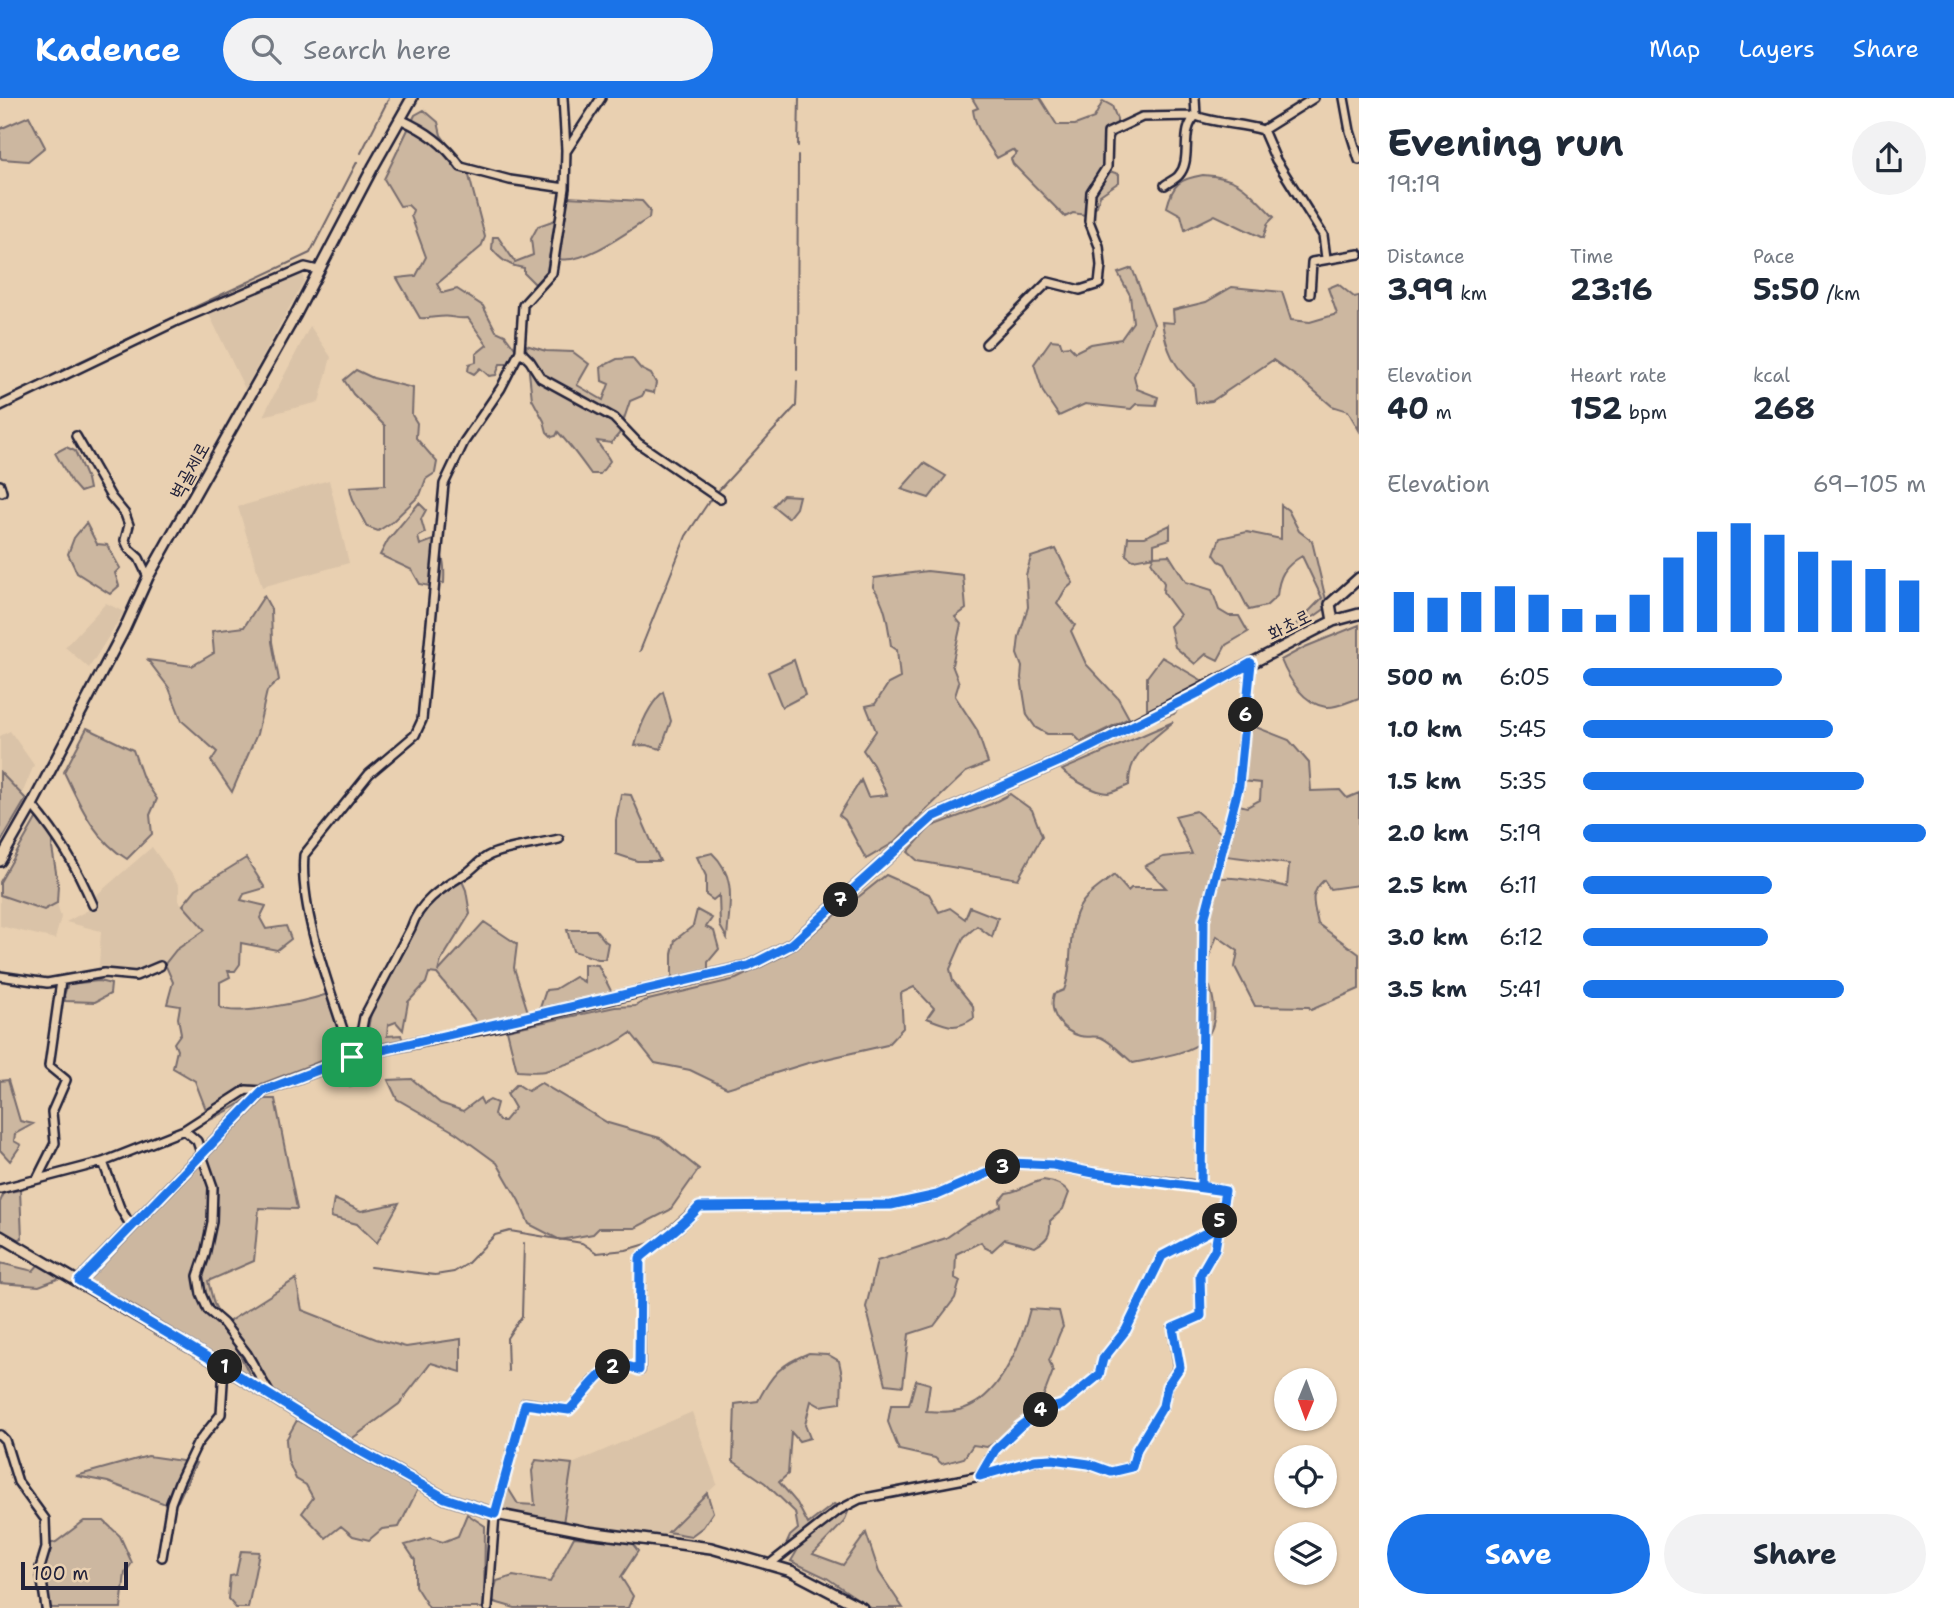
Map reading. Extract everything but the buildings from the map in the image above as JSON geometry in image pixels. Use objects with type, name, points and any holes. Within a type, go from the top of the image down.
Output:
[{"type":"street","name":"벽골제로","points":[[0,861],[124,630],[148,578],[289,326],[412,98]]},
{"type":"street","points":[[354,1056],[308,913],[304,855],[369,774],[415,735],[422,720],[444,484],[464,442],[501,388],[520,351],[523,306],[552,273],[565,188],[563,98]]},
{"type":"street","points":[[566,150],[601,98]]},
{"type":"street","points":[[1195,98],[1196,116]]},
{"type":"street","points":[[1263,130],[1314,98]]},
{"type":"street","points":[[1344,98],[1359,160]]},
{"type":"street","points":[[1165,186],[1180,175],[1186,160],[1184,149],[1190,121],[1196,116]]},
{"type":"street","points":[[986,344],[1048,282],[1080,290],[1099,284],[1099,246],[1089,221],[1091,192],[1107,167],[1108,134],[1142,117],[1196,116],[1245,124],[1263,130],[1276,160],[1323,235],[1326,258]]},
{"type":"street","points":[[400,119],[425,130],[448,149],[461,167],[510,180],[565,188]]},
{"type":"street","points":[[1310,294],[1312,262],[1359,254]]},
{"type":"street","points":[[0,406],[175,322],[305,267],[318,270]]},
{"type":"street","points":[[520,351],[541,378],[614,418],[638,443],[720,499]]},
{"type":"street","points":[[76,436],[111,497],[125,514],[129,525],[125,540],[129,549],[139,558],[148,578]]},
{"type":"street","points":[[1333,621],[1329,604],[1359,578]]},
{"type":"street","name":"화초로","points":[[79,1281],[263,1091],[354,1056],[749,966],[792,944],[933,817],[1074,755],[1333,621],[1359,614]]},
{"type":"street","points":[[1201,1186],[1204,920],[1239,785],[1251,663]]},
{"type":"street","points":[[32,805],[77,866],[93,905]]},
{"type":"street","points":[[354,1056],[364,1017],[416,914],[426,901],[450,881],[491,854],[559,839]]},
{"type":"street","points":[[0,976],[47,983],[104,972],[136,976],[160,966]]},
{"type":"street","points":[[37,1179],[55,1143],[52,1112],[66,1080],[48,1066],[61,981]]},
{"type":"street","points":[[0,1189],[103,1162],[184,1130],[246,1090],[263,1091]]},
{"type":"street","points":[[184,1130],[197,1140],[213,1187],[212,1222],[198,1276],[201,1294],[208,1310],[223,1323],[247,1354],[271,1397]]},
{"type":"street","points":[[103,1162],[120,1208],[131,1226]]},
{"type":"street","points":[[488,1608],[495,1514],[525,1404],[569,1410],[597,1377],[618,1365],[628,1365],[639,1370],[640,1258],[699,1207],[891,1205],[937,1195],[1011,1163],[1053,1165],[1225,1191],[1215,1249],[1200,1275],[1201,1316],[1173,1328],[1180,1367],[1167,1386],[1163,1406],[1137,1449],[1132,1467],[1111,1472],[1089,1464],[1052,1459],[1035,1460],[980,1476],[860,1499],[839,1510],[770,1564]]},
{"type":"street","points":[[980,1476],[995,1450],[1019,1427],[1040,1411],[1062,1405],[1099,1375],[1103,1359],[1126,1330],[1162,1256],[1219,1226]]},
{"type":"street","points":[[0,1237],[224,1367],[355,1448],[445,1498],[495,1514],[588,1532],[711,1548],[791,1571],[862,1608]]},
{"type":"street","points":[[162,1557],[171,1503],[179,1482],[197,1444],[221,1414],[224,1367]]},
{"type":"street","points":[[0,1434],[5,1440],[18,1482],[45,1519],[46,1548],[40,1568],[46,1608]]},
{"type":"shaded area","points":[[972,98],[1040,98],[1057,125],[1075,125],[1094,118],[1103,101],[1112,106],[1117,119],[1117,131],[1111,143],[1109,171],[1119,174],[1119,182],[1100,195],[1097,206],[1085,215],[1073,213],[1065,217],[1013,164],[1011,159],[1017,153],[1012,150],[997,158],[976,123],[973,110],[978,108]]},
{"type":"shaded area","points":[[424,110],[438,122],[441,135],[468,172],[485,237],[481,247],[437,284],[442,293],[457,289],[483,306],[496,331],[505,335],[517,351],[511,364],[500,364],[496,375],[489,376],[480,368],[474,374],[468,371],[469,364],[476,362],[476,354],[487,345],[468,318],[420,318],[397,278],[416,276],[426,257],[411,216],[413,210],[408,205],[400,206],[384,179],[415,115]]},
{"type":"shaded area","points":[[29,116],[45,147],[28,161],[2,159],[0,129]]},
{"type":"shaded area","points":[[1203,175],[1227,179],[1243,187],[1274,217],[1268,223],[1263,238],[1215,215],[1185,230],[1181,215],[1167,207],[1169,199],[1175,187],[1183,181]]},
{"type":"shaded area","points":[[567,197],[642,201],[650,210],[649,218],[593,252],[581,257],[559,259]]},
{"type":"shaded area","points":[[555,220],[547,271],[535,284],[524,273],[524,268],[506,262],[492,249],[493,237],[498,237],[515,262],[533,255],[531,239],[538,226]]},
{"type":"shaded area","points":[[1132,268],[1154,324],[1134,376],[1137,389],[1158,397],[1156,405],[1136,404],[1131,409],[1085,404],[1059,416],[1043,392],[1034,364],[1051,340],[1060,341],[1062,347],[1069,346],[1075,352],[1091,344],[1121,339],[1133,322],[1130,295],[1118,273]]},
{"type":"shaded area","points":[[302,272],[304,281],[245,389],[209,314]]},
{"type":"shaded area","points":[[1338,284],[1354,297],[1359,296],[1359,430],[1348,411],[1332,406],[1273,360],[1212,401],[1196,403],[1194,385],[1176,364],[1166,341],[1162,322],[1174,323],[1173,310],[1206,302],[1232,287],[1282,292],[1291,320],[1310,322],[1337,314],[1328,288]]},
{"type":"shaded area","points":[[310,326],[331,357],[319,402],[263,416]]},
{"type":"shaded area","points":[[526,345],[546,351],[573,352],[589,364],[577,385],[603,400],[609,384],[602,381],[601,367],[617,359],[632,358],[641,369],[651,374],[656,383],[654,393],[645,391],[642,396],[630,401],[619,434],[611,443],[597,441],[610,461],[600,474],[591,474],[558,432],[552,437],[547,432],[532,399]]},
{"type":"shaded area","points":[[356,370],[373,378],[413,388],[412,415],[417,423],[416,438],[437,462],[435,473],[426,479],[420,495],[392,522],[378,531],[367,527],[354,502],[350,487],[385,485],[385,426],[353,394],[344,380]]},
{"type":"shaded area","points":[[66,447],[75,451],[89,489],[80,492],[55,453]]},
{"type":"shaded area","points":[[924,463],[946,476],[929,498],[901,489]]},
{"type":"shaded area","points":[[329,480],[349,563],[262,587],[238,507]]},
{"type":"shaded area","points":[[783,495],[799,496],[796,508],[788,518],[773,506]]},
{"type":"shaded area","points":[[419,503],[426,510],[421,519],[425,533],[418,537],[420,545],[433,540],[437,545],[443,560],[444,583],[430,586],[420,584],[412,570],[380,555],[388,540]]},
{"type":"shaded area","points":[[1281,505],[1288,510],[1299,531],[1312,541],[1326,608],[1280,641],[1322,598],[1302,556],[1284,572],[1277,596],[1266,606],[1249,610],[1225,564],[1214,554],[1220,538],[1247,532],[1281,539]]},
{"type":"shaded area","points":[[86,523],[97,544],[107,545],[120,568],[115,573],[119,586],[110,594],[77,573],[68,554],[74,538]]},
{"type":"shaded area","points":[[1170,525],[1170,539],[1154,544],[1154,556],[1133,560],[1126,555],[1128,537],[1145,537]]},
{"type":"shaded area","points":[[1056,549],[1073,583],[1065,590],[1057,604],[1075,625],[1071,631],[1086,664],[1118,698],[1129,718],[1081,742],[1073,734],[1047,734],[1036,728],[1027,715],[1021,678],[1022,667],[1017,654],[1028,607],[1026,575],[1031,557]]},
{"type":"shaded area","points":[[1169,555],[1186,582],[1212,590],[1219,610],[1229,616],[1239,616],[1248,632],[1226,645],[1218,660],[1206,654],[1195,664],[1175,647],[1170,626],[1180,615],[1163,592],[1164,583],[1151,562],[1154,556]]},
{"type":"shaded area","points":[[927,571],[963,575],[966,609],[955,617],[961,624],[952,665],[959,683],[955,696],[977,730],[988,763],[966,772],[895,842],[866,859],[845,820],[839,815],[861,780],[868,797],[887,795],[863,750],[876,731],[866,706],[875,704],[888,684],[900,678],[897,650],[891,646],[884,608],[873,587],[874,578]]},
{"type":"shaded area","points":[[264,596],[271,609],[272,642],[279,680],[267,691],[257,734],[232,792],[211,761],[217,752],[182,721],[169,688],[148,660],[192,666],[214,653],[212,631],[244,627]]},
{"type":"shaded area","points":[[106,603],[124,612],[89,668],[65,647]]},
{"type":"shaded area","points":[[1359,625],[1359,698],[1330,707],[1318,705],[1304,696],[1293,683],[1281,660]]},
{"type":"shaded area","points":[[1162,657],[1208,684],[1180,698],[1180,707],[1174,714],[1156,720],[1147,709],[1147,677]]},
{"type":"shaded area","points":[[794,660],[805,695],[782,707],[768,672]]},
{"type":"shaded area","points":[[663,692],[671,721],[661,749],[646,745],[635,746],[645,717]]},
{"type":"shaded area","points":[[1173,722],[1137,756],[1132,765],[1129,785],[1118,790],[1108,793],[1097,791],[1076,781],[1062,770]]},
{"type":"shaded area","points":[[1248,724],[1289,740],[1309,763],[1311,791],[1340,790],[1347,798],[1359,793],[1359,885],[1330,889],[1324,880],[1316,890],[1313,900],[1318,924],[1359,954],[1359,989],[1311,1010],[1309,1007],[1255,1006],[1235,967],[1238,951],[1217,936],[1209,957],[1200,960],[1197,980],[1210,987],[1214,1008],[1213,1025],[1207,1037],[1183,1051],[1133,1063],[1102,1038],[1073,1034],[1062,1026],[1055,1015],[1054,994],[1064,990],[1067,979],[1075,917],[1088,896],[1114,875],[1128,891],[1131,888],[1166,888],[1145,866],[1163,857],[1192,854],[1175,816],[1196,811],[1222,834],[1214,857],[1212,882],[1222,878],[1235,878],[1287,887],[1289,864],[1226,856],[1239,805],[1247,807],[1260,800],[1261,783],[1242,781]]},
{"type":"shaded area","points":[[87,728],[133,750],[143,778],[157,799],[150,815],[152,834],[127,859],[105,842],[97,831],[82,809],[64,772]]},
{"type":"shaded area","points":[[10,731],[34,765],[22,794],[0,772],[0,736]]},
{"type":"shaded area","points":[[0,772],[26,799],[0,843]]},
{"type":"shaded area","points":[[621,794],[631,795],[660,861],[637,861],[616,854],[616,820]]},
{"type":"shaded area","points":[[1010,794],[1032,810],[1042,836],[1018,879],[918,861],[908,852],[930,827]]},
{"type":"shaded area","points":[[37,817],[54,836],[52,848],[58,884],[57,903],[44,910],[0,895],[0,882]]},
{"type":"shaded area","points":[[152,847],[179,886],[179,901],[205,930],[176,950],[160,971],[135,972],[99,966],[101,931],[66,922],[92,908],[93,898]]},
{"type":"shaded area","points":[[712,853],[726,872],[729,882],[727,938],[720,926],[719,895],[713,900],[706,895],[706,876],[697,857]]},
{"type":"shaded area","points":[[246,858],[265,888],[244,894],[241,900],[266,906],[260,918],[266,929],[286,926],[291,939],[277,950],[241,943],[240,964],[235,971],[228,971],[230,977],[220,982],[220,1007],[228,1010],[256,1009],[328,994],[344,1052],[261,1084],[250,1097],[210,1120],[195,1081],[173,1068],[177,1050],[174,1043],[181,1033],[178,1018],[180,1006],[167,1004],[173,982],[165,964],[176,950],[205,930],[183,905],[196,889]]},
{"type":"shaded area","points":[[886,875],[929,894],[939,912],[950,908],[965,919],[970,907],[998,918],[992,937],[977,926],[964,937],[950,969],[953,981],[973,1006],[974,1018],[961,1025],[951,1026],[927,1018],[934,1008],[914,987],[901,993],[903,1028],[887,1045],[808,1063],[727,1088],[690,1070],[655,1063],[631,1033],[600,1051],[556,1068],[542,1072],[517,1071],[507,1030],[615,1007],[635,1006],[644,1001],[736,979],[787,954]]},
{"type":"shaded area","points":[[462,881],[470,914],[441,961],[438,972],[484,922],[517,944],[514,968],[528,1012],[478,1024],[437,974],[429,973],[426,983],[408,1002],[403,1030],[396,1022],[388,1025],[387,1036],[401,1035],[403,1041],[367,1048],[369,1022],[375,1001],[408,946],[420,915],[436,898]]},
{"type":"shaded area","points":[[0,895],[43,910],[57,903],[61,917],[55,939],[0,926]]},
{"type":"shaded area","points":[[697,910],[712,918],[706,927],[714,931],[719,949],[708,962],[708,971],[672,981],[675,940],[693,926]]},
{"type":"shaded area","points":[[567,930],[596,930],[608,943],[605,959],[573,951]]},
{"type":"shaded area","points":[[584,964],[598,965],[612,993],[540,1008],[546,990],[555,989],[575,977],[584,982]]},
{"type":"shaded area","points":[[99,981],[111,984],[110,994],[95,1002],[65,1001],[68,984]]},
{"type":"shaded area","points":[[360,1067],[366,1082],[350,1087],[345,1072]]},
{"type":"shaded area","points":[[412,1079],[440,1103],[463,1111],[480,1098],[483,1104],[490,1100],[497,1103],[494,1114],[499,1121],[504,1121],[515,1108],[507,1094],[517,1084],[528,1091],[541,1083],[608,1123],[660,1138],[699,1169],[670,1210],[635,1228],[599,1228],[593,1234],[560,1240],[529,1224],[497,1163],[456,1133],[397,1099],[388,1080]]},
{"type":"shaded area","points":[[8,1080],[20,1121],[33,1124],[15,1134],[14,1141],[21,1145],[10,1161],[0,1150],[0,1081]]},
{"type":"shaded area","points":[[264,1099],[275,1099],[297,1209],[259,1208],[254,1261],[208,1281],[214,1304],[251,1377],[128,1302],[84,1279]]},
{"type":"shaded area","points":[[1043,1180],[1064,1187],[1069,1193],[1063,1209],[1050,1221],[1049,1234],[1035,1247],[1005,1239],[992,1251],[981,1242],[956,1254],[955,1278],[960,1281],[955,1298],[934,1326],[909,1334],[903,1386],[886,1384],[866,1307],[877,1261],[946,1238],[1001,1206],[1000,1200],[1006,1193]]},
{"type":"shaded area","points":[[20,1190],[22,1238],[0,1248],[0,1202],[4,1193]]},
{"type":"shaded area","points":[[334,1199],[361,1211],[399,1203],[377,1243],[357,1224],[331,1217]]},
{"type":"shaded area","points":[[0,1263],[33,1271],[39,1264],[60,1278],[39,1286],[0,1283]]},
{"type":"shaded area","points":[[296,1279],[302,1310],[376,1339],[406,1347],[461,1339],[461,1372],[431,1363],[399,1404],[350,1440],[273,1390],[228,1322]]},
{"type":"shaded area","points":[[1030,1309],[1059,1311],[1063,1327],[1049,1360],[1053,1371],[1042,1400],[998,1441],[987,1447],[973,1445],[964,1458],[942,1464],[935,1458],[899,1450],[888,1422],[891,1405],[909,1405],[916,1380],[930,1384],[926,1411],[959,1410],[981,1399],[1001,1378],[1009,1364],[1022,1336]]},
{"type":"shaded area","points":[[809,1353],[827,1354],[839,1361],[842,1375],[841,1403],[820,1406],[811,1401],[805,1425],[810,1438],[799,1441],[791,1432],[788,1474],[779,1482],[797,1503],[808,1524],[834,1504],[848,1512],[844,1522],[813,1554],[843,1565],[866,1533],[879,1572],[903,1608],[871,1608],[827,1578],[791,1561],[797,1551],[786,1545],[790,1536],[798,1529],[795,1512],[765,1483],[733,1461],[735,1404],[758,1401],[778,1371],[791,1361]]},
{"type":"shaded area","points":[[692,1412],[717,1484],[664,1535],[563,1523],[572,1464]]},
{"type":"shaded area","points":[[297,1420],[418,1489],[399,1527],[382,1529],[369,1540],[353,1536],[341,1526],[326,1538],[302,1513],[313,1498],[306,1485],[296,1479],[288,1461],[286,1440]]},
{"type":"shaded area","points":[[148,1456],[196,1463],[178,1501],[168,1505],[108,1482],[76,1476]]},
{"type":"shaded area","points":[[536,1460],[572,1464],[563,1523],[499,1512],[508,1488],[518,1504],[535,1505],[532,1471]]},
{"type":"shaded area","points":[[707,1493],[713,1512],[703,1527],[691,1536],[668,1532]]},
{"type":"shaded area","points":[[467,1514],[485,1526],[484,1608],[429,1608],[415,1586],[415,1560],[405,1545],[430,1538],[443,1542],[458,1536]]},
{"type":"shaded area","points":[[84,1521],[104,1521],[120,1536],[132,1563],[125,1573],[121,1608],[50,1608],[44,1570],[49,1544],[56,1542]]},
{"type":"shaded area","points":[[574,1537],[631,1542],[638,1551],[621,1577],[633,1596],[628,1608],[515,1608],[491,1601],[497,1581],[513,1576],[550,1582]]},
{"type":"shaded area","points":[[241,1551],[259,1552],[248,1608],[236,1608],[228,1599],[230,1576],[236,1575]]},
{"type":"waterway","points":[[361,153],[389,98]]},
{"type":"waterway","points":[[798,146],[799,98]]},
{"type":"waterway","points":[[797,370],[798,156]]},
{"type":"waterway","points":[[178,315],[310,253],[357,162]]},
{"type":"waterway","points":[[77,363],[168,320]]},
{"type":"waterway","points":[[718,491],[796,406],[797,381]]},
{"type":"waterway","points":[[640,651],[686,536],[710,500]]},
{"type":"waterway","points":[[973,1183],[1025,1167]]},
{"type":"waterway","points":[[1068,1172],[1104,1178]]},
{"type":"waterway","points":[[894,1208],[936,1199]]},
{"type":"waterway","points":[[370,1267],[435,1275],[454,1272],[467,1264],[495,1235],[510,1231],[582,1243],[597,1253],[626,1250],[650,1243],[691,1207]]},
{"type":"waterway","points":[[730,1210],[854,1209]]},
{"type":"waterway","points":[[860,1209],[869,1209]]},
{"type":"waterway","points":[[508,1371],[507,1338],[522,1316],[524,1243]]},
{"type":"route","points":[[352,1057],[263,1091],[79,1281],[355,1448],[445,1498],[495,1514],[525,1404],[569,1410],[597,1377],[618,1365],[628,1365],[639,1370],[640,1258],[691,1217],[699,1207],[891,1205],[937,1195],[1011,1163],[1053,1165],[1225,1191],[1219,1226],[1162,1256],[1126,1330],[1103,1359],[1099,1375],[1062,1405],[1040,1411],[1019,1427],[995,1450],[980,1476],[1035,1460],[1070,1460],[1111,1472],[1132,1467],[1137,1449],[1163,1406],[1167,1386],[1180,1367],[1173,1328],[1201,1316],[1200,1275],[1215,1249],[1225,1191],[1201,1186],[1204,920],[1239,785],[1251,663],[1198,693],[1074,755],[933,817],[792,944],[749,966],[352,1057]]}]
